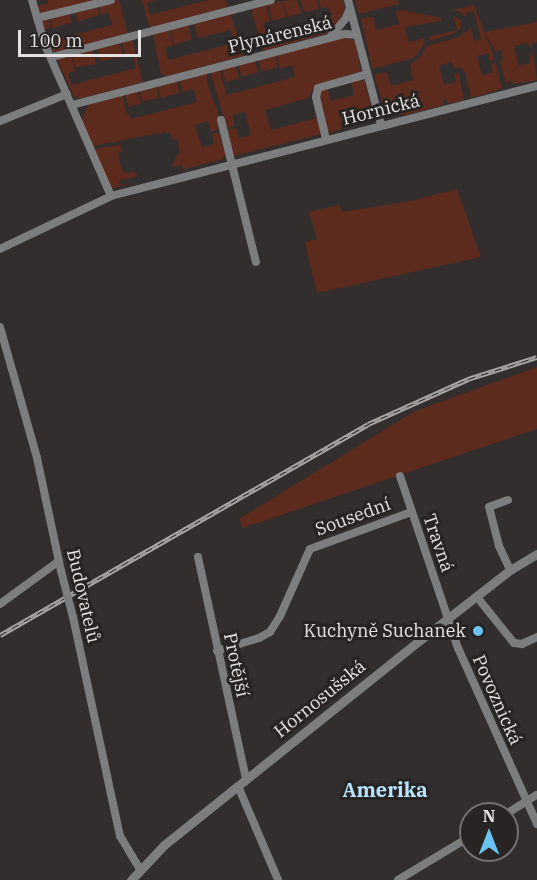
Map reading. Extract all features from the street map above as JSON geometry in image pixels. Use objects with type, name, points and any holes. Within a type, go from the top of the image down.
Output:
[{"type":"street","points":[[32,0],[45,45],[111,196]]},
{"type":"street","points":[[52,57],[271,0]]},
{"type":"street","points":[[37,18],[105,1]]},
{"type":"street","points":[[349,4],[381,125]]},
{"type":"street","points":[[330,38],[346,18],[349,4]]},
{"type":"street","name":"Plynárenská","points":[[72,105],[345,34],[357,35]]},
{"type":"street","points":[[326,139],[316,97],[318,88],[367,74]]},
{"type":"street","name":"Hornická","points":[[0,249],[111,196],[537,86]]},
{"type":"street","points":[[0,121],[67,94]]},
{"type":"street","points":[[221,120],[256,262]]},
{"type":"street","name":"Budovatelů","points":[[0,327],[37,458],[120,836],[140,868]]},
{"type":"street","name":"Travná","points":[[400,476],[448,620]]},
{"type":"street","points":[[508,500],[489,507],[499,546],[510,570]]},
{"type":"street","name":"Sousední","points":[[217,651],[260,638],[270,632],[280,616],[310,549],[411,512]]},
{"type":"street","name":"Hornosušská","points":[[131,880],[164,844],[510,570],[537,554]]},
{"type":"street","name":"Protější","points":[[198,557],[246,779]]},
{"type":"street","points":[[0,604],[59,561]]},
{"type":"street","points":[[477,597],[514,644],[522,644],[537,637]]},
{"type":"street","name":"Povoznická","points":[[448,620],[458,648],[537,824]]},
{"type":"street","points":[[238,786],[278,880]]},
{"type":"street","points":[[519,806],[537,795]]},
{"type":"street","points":[[398,880],[459,843]]},
{"type":"shaded area","points":[[48,0],[96,0],[41,13],[37,6],[48,3]]},
{"type":"shaded area","points":[[119,0],[128,34],[60,52],[51,51],[46,43],[40,21],[48,19],[51,28],[43,30],[46,42],[112,25],[109,13],[101,15],[99,5]]},
{"type":"shaded area","points":[[142,0],[156,0],[147,3],[150,15],[208,0],[226,0],[228,7],[150,28]]},
{"type":"shaded area","points":[[297,0],[302,13],[288,17],[282,1]]},
{"type":"shaded area","points":[[300,0],[317,0],[319,9],[305,12]]},
{"type":"shaded area","points":[[319,0],[344,0],[345,15],[329,33],[263,51],[251,9],[266,5],[270,21],[263,23],[266,35],[332,18],[329,7],[321,8]]},
{"type":"shaded area","points":[[355,0],[398,0],[399,4],[359,14]]},
{"type":"shaded area","points":[[281,1],[287,17],[272,21],[268,4]]},
{"type":"shaded area","points":[[474,5],[495,59],[490,61],[488,53],[477,56],[482,75],[493,72],[491,65],[496,63],[502,89],[471,98],[465,72],[461,68],[454,68],[451,62],[439,66],[444,85],[456,82],[454,74],[459,73],[464,100],[448,104],[446,99],[442,101],[444,105],[406,115],[392,115],[385,111],[374,74],[387,73],[391,86],[413,80],[410,64],[419,59],[427,46],[458,37],[471,28],[474,41],[481,39],[474,11],[467,12],[466,17],[460,12],[451,10]]},
{"type":"shaded area","points":[[97,6],[100,15],[78,22],[75,13]]},
{"type":"shaded area","points":[[396,11],[441,18],[441,21],[405,27],[408,42],[424,38],[425,43],[414,58],[372,69],[361,18],[373,17],[376,30],[399,24]]},
{"type":"shaded area","points":[[69,13],[72,23],[53,28],[50,19]]},
{"type":"shaded area","points":[[231,14],[243,56],[168,76],[161,74],[153,34],[169,29],[173,45],[165,48],[168,60],[234,43],[231,30],[198,38],[194,23]]},
{"type":"shaded area","points":[[453,15],[461,21],[461,28],[455,33],[431,41],[429,37],[457,30]]},
{"type":"shaded area","points":[[537,22],[537,42],[532,44],[532,49],[527,43],[514,46],[519,66],[530,63],[529,55],[533,53],[537,80],[514,84],[510,81],[506,84],[500,61],[503,59],[501,50],[495,51],[485,32]]},
{"type":"shaded area","points":[[188,25],[192,39],[174,45],[171,29]]},
{"type":"shaded area","points":[[345,37],[355,41],[361,71],[316,85],[308,98],[265,110],[271,130],[317,118],[315,105],[322,134],[234,156],[227,130],[236,128],[239,138],[251,135],[245,112],[233,115],[235,126],[227,128],[210,71],[219,68],[227,95],[295,77],[292,65],[280,69],[276,55]]},
{"type":"shaded area","points":[[132,38],[143,82],[82,98],[74,97],[57,59],[71,54],[75,71],[68,73],[71,85],[136,68],[133,55],[126,57],[122,41]]},
{"type":"shaded area","points":[[120,42],[123,57],[100,61],[97,46]]},
{"type":"shaded area","points":[[93,49],[96,64],[75,68],[72,53]]},
{"type":"shaded area","points":[[275,55],[278,68],[261,71],[258,59]]},
{"type":"shaded area","points":[[255,60],[258,73],[241,76],[238,64]]},
{"type":"shaded area","points":[[235,64],[239,78],[226,82],[222,68]]},
{"type":"shaded area","points":[[207,72],[207,82],[220,119],[217,120],[219,129],[211,132],[208,121],[195,125],[202,147],[214,144],[212,134],[219,132],[225,154],[223,159],[170,173],[183,169],[182,165],[172,167],[176,156],[180,154],[177,139],[172,140],[171,134],[165,132],[93,146],[82,121],[88,104],[122,94],[127,115],[130,115],[131,119],[197,102],[194,89],[182,92],[179,79]]},
{"type":"shaded area","points":[[364,79],[372,109],[370,120],[330,133],[327,130],[319,92],[327,88],[331,101],[354,95],[351,82]]},
{"type":"shaded area","points":[[177,81],[179,93],[161,98],[157,85]]},
{"type":"shaded area","points":[[156,85],[159,98],[142,101],[139,89]]},
{"type":"shaded area","points":[[137,90],[141,103],[129,107],[125,94]]},
{"type":"shaded area","points":[[121,145],[122,152],[118,153],[121,168],[125,173],[134,172],[138,176],[119,181],[120,185],[138,182],[111,189],[94,151],[98,148]]},
{"type":"shaded area","points":[[457,189],[481,257],[317,293],[305,242],[317,239],[309,212],[339,205],[342,212],[405,202]]},
{"type":"shaded area","points":[[537,367],[537,429],[243,528],[239,519],[415,411]]},
{"type":"railway","points":[[0,635],[368,424],[468,379],[537,357]]},
{"type":"place","name":"Kuchyně Suchanek","points":[[478,631]]},
{"type":"district","name":"Amerika","points":[[385,789]]}]
